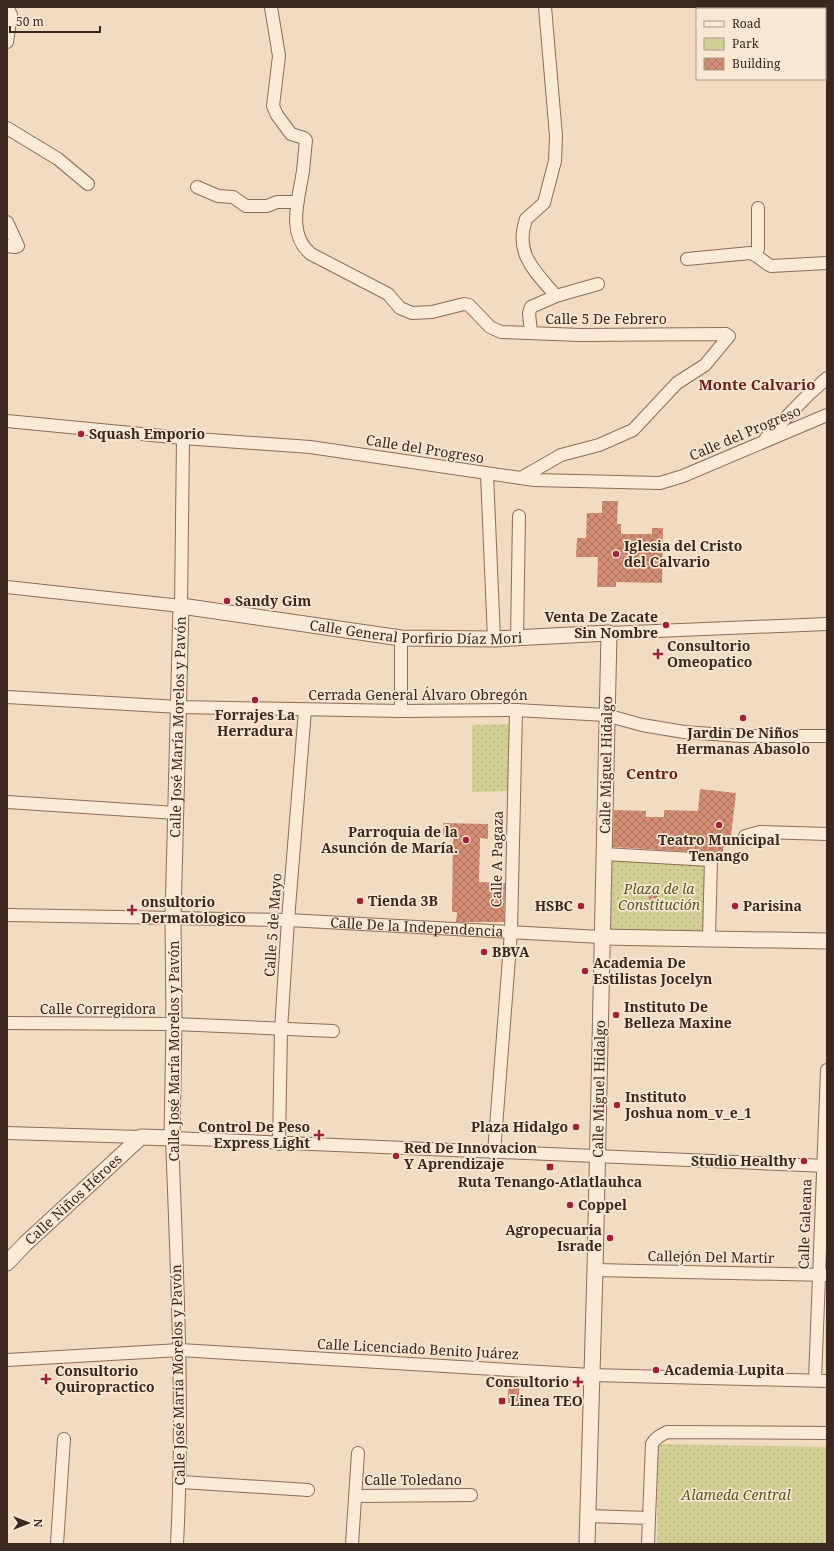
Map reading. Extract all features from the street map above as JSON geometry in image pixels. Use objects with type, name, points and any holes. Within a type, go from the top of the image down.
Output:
[{"type":"street","points":[[197,188],[218,196],[233,197],[246,206],[267,206],[277,202],[296,202],[303,171],[306,140],[291,134],[277,115],[273,106],[279,56],[271,7]]},
{"type":"street","points":[[545,7],[556,136],[555,161],[544,203],[526,219],[522,248],[531,267],[556,296]]},
{"type":"street","points":[[7,8],[11,15],[7,42]]},
{"type":"street","points":[[8,132],[58,159],[88,184]]},
{"type":"street","name":"Calle 5 De Febrero","points":[[296,202],[296,226],[303,247],[311,254],[388,294],[400,308],[412,313],[418,314],[464,304],[472,308],[494,329],[507,332],[580,335],[726,334],[729,336],[705,365],[676,383],[633,430],[600,445],[561,455],[521,478]]},
{"type":"street","points":[[755,254],[758,249],[758,208]]},
{"type":"street","points":[[7,222],[18,246],[15,248],[7,246]]},
{"type":"street","points":[[687,259],[740,253],[755,254],[764,263],[771,266],[827,263]]},
{"type":"street","points":[[531,333],[529,313],[531,307],[556,296],[598,284]]},
{"type":"street","points":[[764,441],[808,395],[827,378]]},
{"type":"street","name":"Calle del Progreso","points":[[7,421],[183,438],[310,447],[521,478],[543,480],[660,482],[683,476],[827,416]]},
{"type":"street","name":"Calle José María Morelos y Pavón","points":[[177,1544],[181,1482],[180,1350],[172,1138],[174,1024],[173,918],[179,707],[183,438]]},
{"type":"street","points":[[487,474],[494,639]]},
{"type":"street","points":[[517,638],[519,516]]},
{"type":"street","name":"Calle General Porfirio Díaz Mori","points":[[7,587],[181,606],[401,638],[494,639],[827,624]]},
{"type":"street","name":"Calle Miguel Hidalgo","points":[[586,1544],[598,1156],[601,937],[609,633]]},
{"type":"street","points":[[401,638],[401,711]]},
{"type":"street","name":"Cerrada General Álvaro Obregón","points":[[7,698],[179,707],[305,710],[516,710],[606,715],[642,725],[684,732],[741,736],[827,736]]},
{"type":"street","name":"Calle 5 de Mayo","points":[[279,1144],[281,1030],[288,920],[305,710]]},
{"type":"street","name":"Calle A Pagaza","points":[[494,1153],[511,932],[516,710]]},
{"type":"street","points":[[7,802],[176,813]]},
{"type":"street","points":[[745,836],[760,832],[827,834]]},
{"type":"street","points":[[604,854],[711,860],[709,938]]},
{"type":"street","name":"Calle De la Independencia","points":[[7,915],[288,920],[601,937],[827,941]]},
{"type":"street","name":"Calle Corregidora","points":[[7,1023],[174,1024],[281,1030],[333,1031]]},
{"type":"street","name":"Calle Galeana","points":[[821,1381],[827,1070]]},
{"type":"street","points":[[7,1132],[494,1153],[825,1165]]},
{"type":"street","name":"Calle Niños Héroes","points":[[7,1263],[25,1244],[141,1137]]},
{"type":"street","name":"Callejón Del Martir","points":[[595,1270],[823,1275]]},
{"type":"street","name":"Calle Licenciado Benito Juárez","points":[[7,1360],[180,1350],[591,1375],[821,1381]]},
{"type":"street","points":[[648,1544],[652,1444],[662,1434],[667,1432],[827,1433]]},
{"type":"street","points":[[57,1544],[64,1439]]},
{"type":"street","name":"Calle Toledano","points":[[352,1544],[358,1453]]},
{"type":"street","points":[[181,1482],[308,1490]]},
{"type":"street","name":"Calle Toledano","points":[[356,1496],[471,1495]]},
{"type":"street","points":[[587,1516],[649,1518]]},
{"type":"green space","points":[[513,724],[510,791],[472,792],[472,725]]},
{"type":"green space","name":"Plaza de la Constitución","points":[[610,859],[709,862],[706,935],[608,932]]},
{"type":"green space","name":"Alameda Central","points":[[658,1444],[827,1447],[827,1544],[657,1544]]},
{"type":"building","points":[[602,501],[618,501],[617,524],[621,524],[621,534],[652,534],[652,528],[663,528],[662,583],[616,582],[616,587],[597,587],[598,557],[576,557],[577,538],[586,538],[587,513],[602,513]]},
{"type":"building","points":[[700,789],[736,793],[730,844],[723,848],[723,858],[718,858],[715,854],[711,853],[613,847],[614,810],[646,811],[646,817],[664,817],[664,810],[698,811]]},
{"type":"building","points":[[443,823],[488,824],[488,839],[480,838],[479,882],[505,883],[504,922],[456,922],[457,912],[452,912],[453,835],[443,835]]},
{"type":"building","points":[[656,894],[659,898],[660,906],[651,905],[648,895]]},
{"type":"building","points":[[508,1385],[519,1385],[519,1403],[508,1403]]},
{"type":"place","name":"Squash Emporio","points":[[81,434]]},
{"type":"place","name":"Iglesia del Cristo del Calvario","points":[[616,554]]},
{"type":"place","name":"Sandy Gim","points":[[227,601]]},
{"type":"place","name":"Venta De Zacate Sin Nombre","points":[[666,625]]},
{"type":"place","name":"Consultorio Omeopatico","points":[[658,654]]},
{"type":"place","name":"Forrajes La Herradura","points":[[255,700]]},
{"type":"place","name":"Jardin De Niños Hermanas Abasolo","points":[[743,718]]},
{"type":"place","name":"Teatro Municipal Tenango","points":[[719,825]]},
{"type":"place","name":"Parroquia de la Asunción de María.","points":[[466,840]]},
{"type":"place","name":"Tienda 3B","points":[[360,901]]},
{"type":"place","name":"HSBC","points":[[581,906]]},
{"type":"place","name":"Parisina","points":[[735,906]]},
{"type":"place","name":"onsultorio Dermatologico","points":[[132,910]]},
{"type":"place","name":"BBVA","points":[[484,952]]},
{"type":"place","name":"Academia De Estilistas Jocelyn","points":[[585,971]]},
{"type":"place","name":"Instituto De Belleza Maxine","points":[[616,1015]]},
{"type":"place","name":"Instituto Joshua nom_v_e_1","points":[[617,1105]]},
{"type":"place","name":"Plaza Hidalgo","points":[[576,1127]]},
{"type":"place","name":"Control De Peso Express Light","points":[[319,1135]]},
{"type":"place","name":"Red De Innovacion Y Aprendizaje","points":[[396,1156]]},
{"type":"place","name":"Studio Healthy","points":[[804,1161]]},
{"type":"place","name":"Ruta Tenango-Atlatlauhca","points":[[550,1167]]},
{"type":"place","name":"Coppel","points":[[570,1205]]},
{"type":"place","name":"Agropecuaria Israde","points":[[610,1238]]},
{"type":"place","name":"Academia Lupita","points":[[656,1370]]},
{"type":"place","name":"Consultorio Quiropractico","points":[[46,1379]]},
{"type":"place","name":"Consultorio","points":[[578,1382]]},
{"type":"place","name":"Linea TEO","points":[[502,1401]]},
{"type":"district","name":"Monte Calvario","points":[[757,385]]},
{"type":"district","name":"Centro","points":[[652,774]]}]
